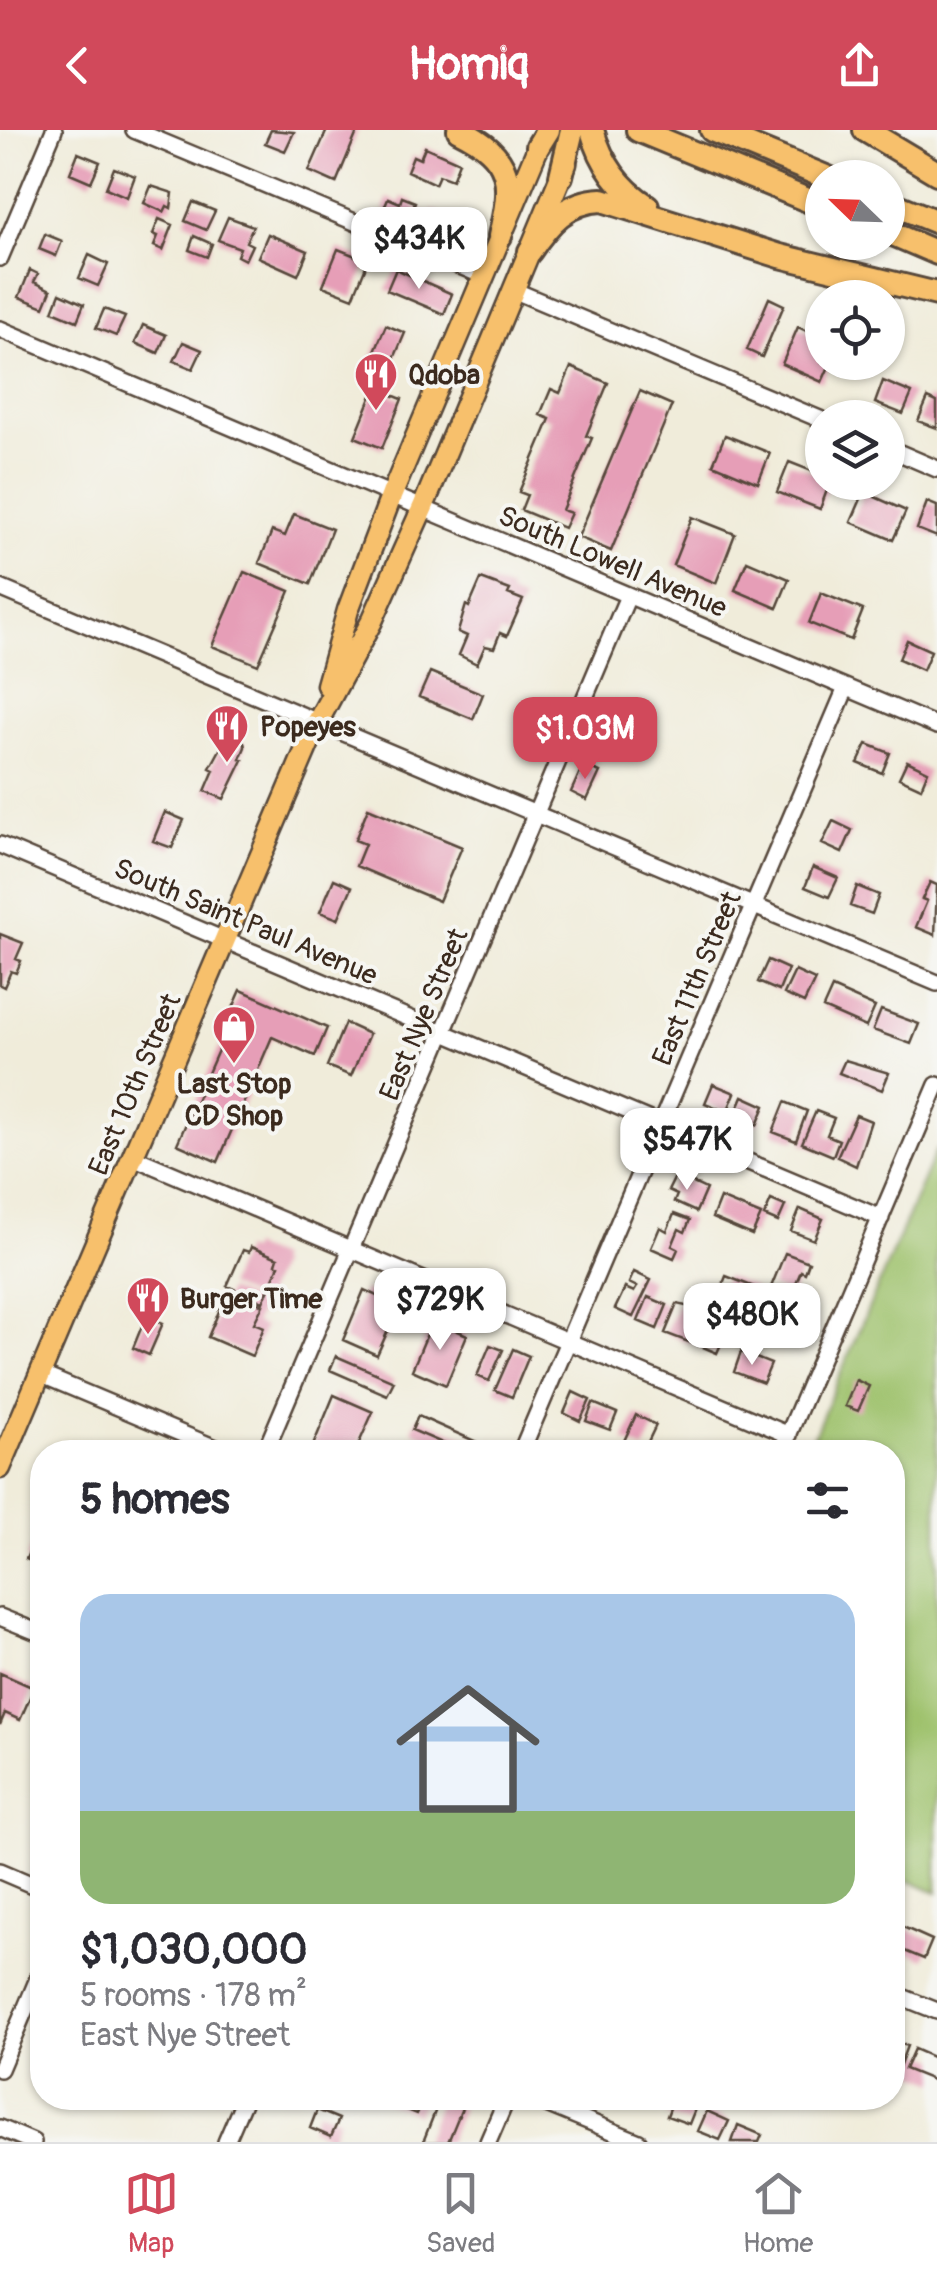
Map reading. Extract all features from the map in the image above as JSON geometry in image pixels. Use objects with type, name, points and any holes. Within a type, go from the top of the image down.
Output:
[{"type":"highway","points":[[460,130],[488,146],[504,166],[508,192],[500,236]]},
{"type":"highway","points":[[561,176],[572,130]]},
{"type":"highway","points":[[592,130],[603,160],[622,187],[668,218]]},
{"type":"highway","points":[[638,130],[805,199]]},
{"type":"highway","points":[[712,130],[805,168]]},
{"type":"highway","points":[[864,130],[937,173]]},
{"type":"highway","points":[[530,251],[558,216],[588,200],[620,204],[798,261],[937,294]]},
{"type":"highway","points":[[905,209],[937,222]]},
{"type":"highway","points":[[905,239],[937,253]]},
{"type":"main road","name":"East 10th Street","points":[[0,1468],[318,721],[372,621],[423,508],[580,130]]},
{"type":"main road","name":"East 10th Street","points":[[318,721],[348,610],[392,494],[544,135]]},
{"type":"street","points":[[0,258],[54,130]]},
{"type":"street","points":[[134,130],[484,276]]},
{"type":"street","points":[[513,290],[805,413]]},
{"type":"street","name":"South Lowell Avenue","points":[[0,330],[937,726]]},
{"type":"street","points":[[905,455],[937,468]]},
{"type":"street","points":[[0,588],[937,983]]},
{"type":"street","name":"East Nye Street","points":[[270,1440],[628,596]]},
{"type":"street","name":"East 11th Street","points":[[526,1440],[846,688]]},
{"type":"street","name":"South Saint Paul Avenue","points":[[0,845],[881,1218]]},
{"type":"street","points":[[787,1440],[937,1085]]},
{"type":"street","points":[[133,1157],[789,1436]]},
{"type":"street","points":[[40,1374],[197,1440]]},
{"type":"street","points":[[0,1617],[30,1629]]},
{"type":"street","points":[[0,1871],[30,1884]]},
{"type":"street","points":[[905,1997],[937,2011]]},
{"type":"street","points":[[0,2069],[30,1998]]},
{"type":"street","points":[[226,2142],[239,2110]]},
{"type":"street","points":[[488,2142],[502,2110]]},
{"type":"street","points":[[561,2110],[639,2142]]},
{"type":"street","points":[[0,2128],[33,2142]]},
{"type":"green space","points":[[937,1148],[937,1893],[905,1879],[905,1440],[812,1440]]},
{"type":"building","points":[[271,130],[294,132],[285,151],[265,143]]},
{"type":"building","points":[[327,130],[358,130],[336,183],[309,171]]},
{"type":"building","points":[[425,147],[459,162],[452,180],[439,175],[435,184],[407,171],[413,156],[420,159]]},
{"type":"building","points":[[78,153],[100,162],[91,182],[70,173]]},
{"type":"building","points":[[114,168],[135,176],[127,197],[106,188]]},
{"type":"building","points":[[151,186],[173,193],[171,208],[167,206],[164,212],[144,203]]},
{"type":"building","points":[[402,197],[415,202],[413,207],[445,215],[443,220],[454,225],[449,237],[383,210],[388,198],[400,203]]},
{"type":"building","points":[[193,202],[215,211],[206,230],[185,221]]},
{"type":"building","points":[[228,217],[253,226],[246,242],[252,245],[245,260],[237,256],[240,248],[218,240]]},
{"type":"building","points":[[159,219],[173,225],[163,250],[154,246],[158,236],[153,234]]},
{"type":"building","points":[[45,234],[62,241],[56,256],[39,249]]},
{"type":"building","points":[[268,234],[308,251],[298,275],[258,257]]},
{"type":"building","points":[[194,236],[212,244],[207,257],[189,250]]},
{"type":"building","points":[[338,249],[368,261],[353,298],[323,286]]},
{"type":"building","points":[[89,255],[108,264],[98,286],[79,278]]},
{"type":"building","points":[[396,269],[452,294],[444,314],[387,290]]},
{"type":"building","points":[[30,270],[38,274],[34,282],[51,290],[44,307],[19,297]]},
{"type":"building","points":[[60,293],[84,304],[77,321],[53,311]]},
{"type":"building","points":[[769,298],[784,305],[762,357],[747,350]]},
{"type":"building","points":[[104,309],[125,317],[116,336],[96,328]]},
{"type":"building","points":[[143,325],[166,335],[158,353],[135,343]]},
{"type":"building","points":[[386,325],[405,333],[390,368],[371,360]]},
{"type":"building","points":[[798,327],[805,330],[805,374],[782,364]]},
{"type":"building","points":[[183,342],[202,350],[193,369],[174,361]]},
{"type":"building","points":[[571,367],[608,383],[586,436],[592,438],[562,510],[571,513],[564,528],[521,510],[527,495],[519,492],[550,419],[540,415],[551,389],[560,393]]},
{"type":"building","points":[[883,381],[912,393],[905,409],[905,400],[876,400]]},
{"type":"building","points":[[375,388],[402,399],[382,448],[355,437]]},
{"type":"building","points":[[640,391],[672,405],[611,551],[578,537]]},
{"type":"building","points":[[928,398],[937,402],[937,428],[918,421]]},
{"type":"building","points":[[725,435],[770,453],[758,483],[713,464]]},
{"type":"building","points":[[789,462],[805,468],[805,500],[823,500],[820,509],[777,492]]},
{"type":"building","points":[[861,500],[882,500],[906,511],[893,540],[851,522]]},
{"type":"building","points":[[927,502],[937,506],[937,537],[917,529]]},
{"type":"building","points":[[294,514],[332,529],[310,584],[259,563],[272,531],[285,536]]},
{"type":"building","points":[[692,517],[735,534],[716,583],[673,565]]},
{"type":"building","points":[[747,561],[789,579],[777,608],[735,590]]},
{"type":"building","points":[[244,572],[290,591],[258,665],[212,646]]},
{"type":"building","points":[[481,579],[510,590],[508,594],[523,600],[507,636],[500,633],[494,648],[485,646],[477,664],[459,655],[467,636],[458,632],[466,605],[469,607]]},
{"type":"building","points":[[821,593],[863,610],[851,640],[809,623]]},
{"type":"building","points":[[907,640],[931,651],[923,670],[899,659]]},
{"type":"building","points":[[430,672],[483,694],[473,719],[419,697]]},
{"type":"building","name":"Popeyes","points":[[228,735],[244,742],[245,747],[240,759],[243,760],[224,799],[205,791],[214,770],[210,768]]},
{"type":"building","points":[[867,744],[890,753],[882,773],[858,763]]},
{"type":"building","points":[[907,761],[928,771],[921,788],[899,778]]},
{"type":"building","points":[[583,765],[600,772],[587,800],[571,792]]},
{"type":"building","points":[[368,808],[462,847],[439,901],[356,866],[365,844],[355,840]]},
{"type":"building","points":[[165,812],[184,820],[172,848],[153,841]]},
{"type":"building","points":[[833,821],[852,830],[842,853],[822,844]]},
{"type":"building","points":[[813,867],[838,878],[829,897],[805,887]]},
{"type":"building","points":[[334,879],[352,887],[338,919],[320,912]]},
{"type":"building","points":[[930,882],[937,885],[935,935],[916,927]]},
{"type":"building","points":[[857,886],[879,895],[872,914],[850,906]]},
{"type":"building","points":[[0,934],[23,943],[16,959],[21,961],[16,973],[11,971],[4,987],[0,985]]},
{"type":"building","points":[[768,960],[788,969],[779,991],[758,982]]},
{"type":"building","points":[[795,971],[815,980],[804,1003],[784,994]]},
{"type":"building","points":[[832,988],[875,1007],[866,1027],[823,1008]]},
{"type":"building","points":[[241,990],[327,1028],[315,1056],[272,1037],[218,1162],[177,1144],[235,1020],[229,1017]]},
{"type":"building","points":[[881,1010],[919,1024],[911,1044],[873,1030]]},
{"type":"building","points":[[345,1023],[369,1034],[351,1076],[327,1066]]},
{"type":"building","points":[[845,1060],[889,1073],[882,1090],[839,1073]]},
{"type":"building","points":[[713,1084],[735,1093],[727,1112],[705,1103]]},
{"type":"building","points":[[743,1096],[765,1106],[757,1125],[735,1115]]},
{"type":"building","points":[[785,1102],[807,1111],[796,1141],[773,1132]]},
{"type":"building","points":[[816,1111],[834,1118],[827,1135],[839,1140],[833,1156],[802,1143]]},
{"type":"building","points":[[856,1115],[871,1121],[856,1166],[837,1157]]},
{"type":"building","points":[[676,1175],[706,1189],[696,1212],[674,1202],[677,1195],[668,1191]]},
{"type":"building","points":[[720,1198],[761,1215],[752,1235],[712,1218]]},
{"type":"building","points":[[771,1200],[785,1206],[778,1222],[764,1216]]},
{"type":"building","points":[[800,1209],[823,1219],[814,1240],[791,1231]]},
{"type":"building","points":[[674,1214],[690,1220],[685,1232],[679,1229],[672,1246],[678,1249],[674,1258],[651,1248],[660,1227],[667,1231]]},
{"type":"building","points":[[251,1247],[278,1258],[279,1265],[263,1302],[227,1286],[243,1250],[249,1252]]},
{"type":"building","points":[[785,1253],[809,1262],[791,1295],[771,1287]]},
{"type":"building","points":[[634,1272],[651,1280],[633,1317],[615,1309],[625,1288],[634,1292],[637,1287],[629,1283]]},
{"type":"building","points":[[726,1276],[754,1287],[746,1306],[719,1294]]},
{"type":"building","points":[[228,1290],[263,1305],[254,1323],[264,1327],[252,1356],[208,1337]]},
{"type":"building","points":[[364,1290],[399,1306],[377,1355],[343,1340]]},
{"type":"building","points":[[648,1297],[667,1305],[657,1329],[638,1321]]},
{"type":"building","points":[[677,1304],[704,1310],[691,1343],[665,1333]]},
{"type":"building","name":"Burger Time","points":[[146,1316],[163,1323],[149,1355],[133,1348]]},
{"type":"building","points":[[708,1317],[729,1326],[717,1353],[696,1344]]},
{"type":"building","points":[[433,1320],[467,1335],[446,1385],[412,1370]]},
{"type":"building","points":[[490,1345],[503,1350],[489,1381],[477,1376]]},
{"type":"building","points":[[513,1349],[529,1356],[512,1397],[495,1390]]},
{"type":"building","points":[[741,1352],[771,1364],[763,1383],[734,1372]]},
{"type":"building","points":[[336,1356],[394,1381],[387,1395],[330,1370]]},
{"type":"building","points":[[856,1380],[869,1386],[858,1411],[845,1406]]},
{"type":"building","points":[[573,1392],[590,1400],[580,1421],[564,1413]]},
{"type":"building","points":[[334,1395],[373,1412],[360,1440],[315,1440]]},
{"type":"building","points":[[593,1403],[617,1413],[610,1430],[586,1421]]},
{"type":"building","points":[[636,1415],[656,1425],[649,1440],[624,1440]]},
{"type":"building","points":[[418,1416],[472,1440],[435,1440],[412,1430]]},
{"type":"building","points":[[0,1673],[30,1686],[30,1697],[20,1720],[5,1713],[0,1725]]},
{"type":"building","points":[[905,1928],[932,1940],[924,1959],[905,1951]]},
{"type":"building","points":[[914,2049],[937,2059],[937,2082],[905,2069]]},
{"type":"building","points":[[317,2110],[339,2119],[331,2137],[310,2128]]},
{"type":"building","points":[[436,2110],[461,2110],[448,2142],[423,2142]]},
{"type":"building","points":[[669,2110],[695,2110],[689,2124],[667,2116]]},
{"type":"building","points":[[707,2111],[729,2121],[720,2140],[698,2131]]},
{"type":"building","points":[[738,2125],[762,2135],[759,2142],[732,2142]]},
{"type":"place","name":"Qdoba","points":[[376,412]]},
{"type":"place","name":"Popeyes","points":[[227,764]]},
{"type":"place","name":"Last Stop CD Shop","points":[[234,1065]]},
{"type":"place","name":"Burger Time","points":[[148,1336]]}]
